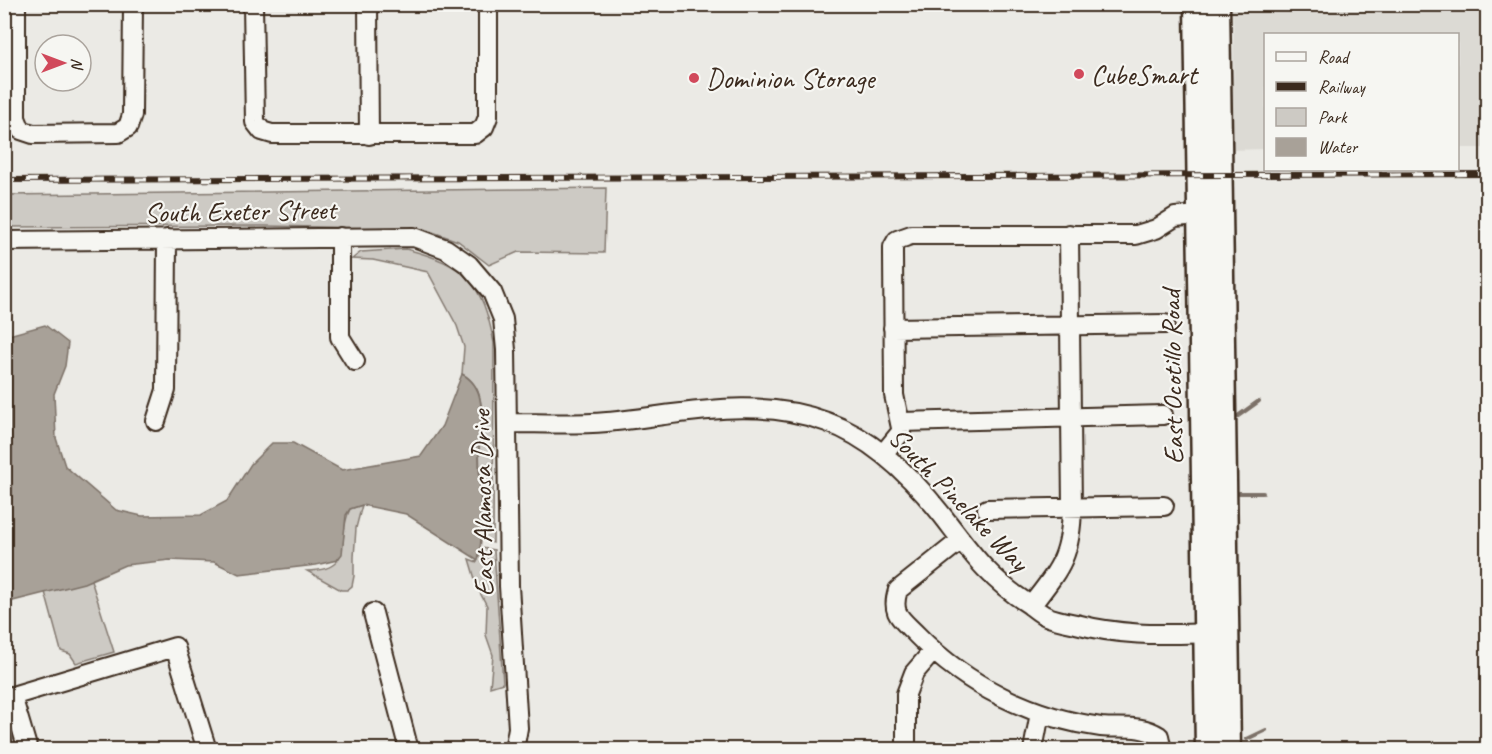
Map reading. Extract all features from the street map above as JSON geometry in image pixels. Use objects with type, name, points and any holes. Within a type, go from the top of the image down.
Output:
[{"type":"main road","name":"East Ocotillo Road","points":[[1196,4],[1200,215],[1216,633],[1229,750]]},
{"type":"main road","name":"East Ocotillo Road","points":[[1207,750],[1216,633],[1218,4]]},
{"type":"street","points":[[16,4],[16,118],[21,130],[33,134],[118,133],[128,127],[132,115],[133,4]]},
{"type":"street","points":[[253,4],[255,122],[262,131],[272,134],[369,135],[476,134],[484,127],[488,117],[488,4]]},
{"type":"street","points":[[368,4],[369,135]]},
{"type":"street","points":[[882,454],[901,432],[901,422],[894,395],[893,247],[897,240],[911,236],[1144,234],[1175,217],[1200,215]]},
{"type":"street","points":[[1031,606],[1066,556],[1071,539],[1068,234]]},
{"type":"street","points":[[340,237],[340,338],[355,362]]},
{"type":"street","name":"South Exeter Street","points":[[4,241],[414,237],[446,249],[469,265]]},
{"type":"street","points":[[156,421],[166,390],[167,238]]},
{"type":"street","name":"East Alamosa Drive","points":[[469,265],[492,292],[504,318],[508,586],[518,729],[514,750]]},
{"type":"street","points":[[894,328],[1165,324]]},
{"type":"street","name":"South Pinelake Way","points":[[507,423],[604,422],[720,408],[755,408],[795,412],[829,422],[867,441],[901,469],[941,514],[970,553],[998,582],[1045,616],[1110,632],[1130,634],[1216,633]]},
{"type":"street","points":[[901,422],[1163,415]]},
{"type":"street","points":[[987,509],[1164,506]]},
{"type":"street","points":[[961,540],[898,590],[894,610],[900,617],[933,651],[974,681],[1005,699],[1040,713],[1101,727],[1150,730],[1159,736],[1162,750]]},
{"type":"street","points":[[374,613],[409,750]]},
{"type":"street","points":[[28,750],[12,696],[175,647],[207,750]]},
{"type":"street","points":[[906,750],[906,694],[914,673],[933,651]]},
{"type":"street","points":[[1033,750],[1040,713]]},
{"type":"shaded area","points":[[1230,5],[1487,5],[1487,148],[1459,148],[1459,33],[1264,33],[1264,149],[1229,150],[1234,72],[1233,16]]},
{"type":"green space","points":[[606,188],[604,253],[518,252],[489,265],[458,241],[424,229],[265,226],[5,227],[4,195]]},
{"type":"green space","points":[[406,249],[444,262],[457,270],[468,279],[484,305],[494,343],[493,543],[482,539],[479,447],[482,427],[481,406],[476,388],[462,374],[464,347],[457,326],[428,272],[373,260],[352,259],[361,252]]},
{"type":"green space","points":[[362,505],[356,528],[352,586],[347,590],[341,590],[307,571],[323,569],[333,565],[339,559],[350,509]]},
{"type":"green space","points":[[481,548],[494,550],[503,683],[490,687],[493,655],[486,635],[487,606],[478,589],[469,559],[477,562]]},
{"type":"green space","points":[[91,580],[114,652],[76,663],[70,654],[61,651],[45,592]]},
{"type":"water","points":[[45,325],[68,343],[65,366],[54,394],[56,438],[65,466],[116,510],[142,516],[201,515],[227,501],[251,464],[272,443],[293,443],[342,470],[421,456],[442,426],[462,374],[476,388],[481,405],[479,463],[481,533],[478,560],[406,514],[362,505],[350,509],[346,515],[342,554],[337,560],[316,565],[239,574],[214,562],[170,560],[125,565],[84,583],[5,603],[5,336]]},
{"type":"waterway","points":[[1238,416],[1259,401]]},
{"type":"waterway","points":[[1239,493],[1263,493]]},
{"type":"waterway","points":[[1247,739],[1266,730]]},
{"type":"railway","points":[[4,180],[1488,174]]},
{"type":"place","name":"CubeSmart","points":[[1079,74]]},
{"type":"place","name":"Dominion Storage","points":[[694,78]]}]
